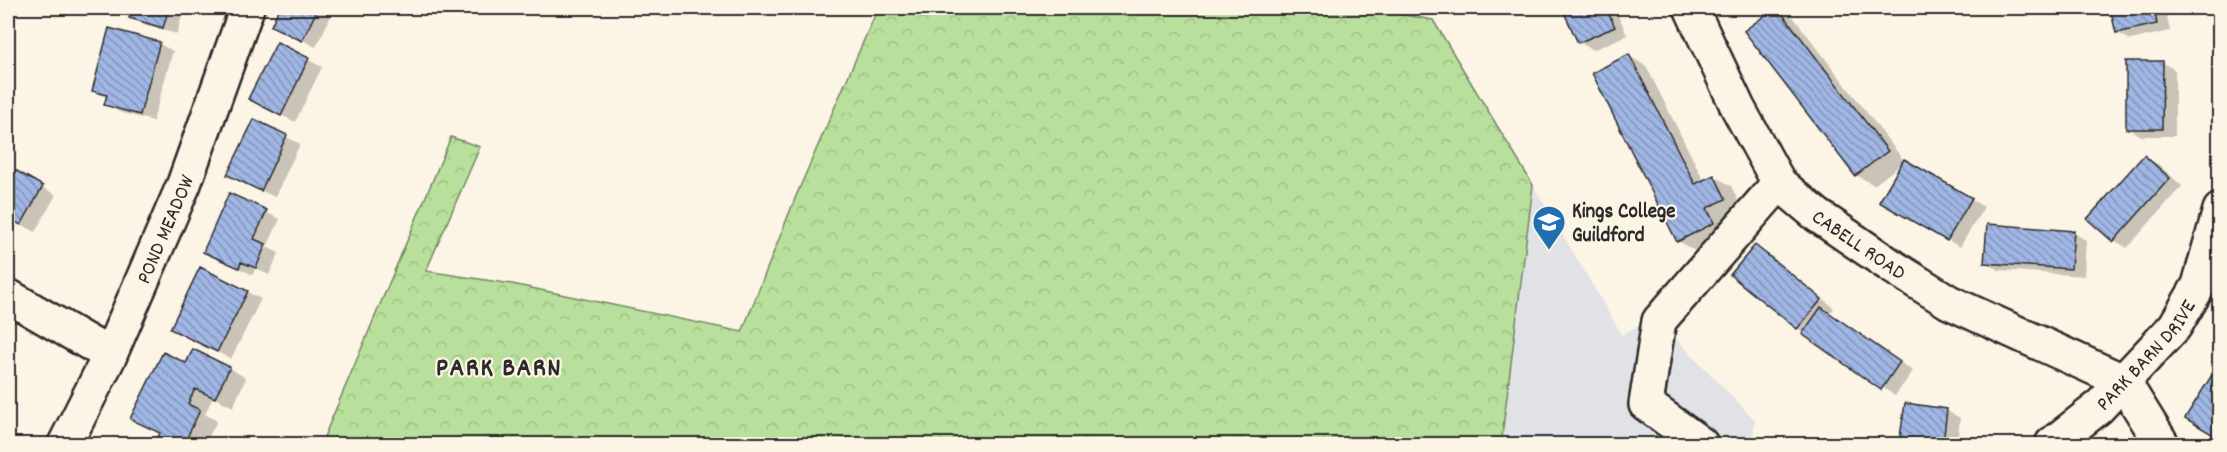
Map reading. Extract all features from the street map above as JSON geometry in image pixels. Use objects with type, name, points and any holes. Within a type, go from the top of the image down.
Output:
[{"type":"street","name":"POND MEADOW","points":[[66,444],[110,355],[184,184],[247,8]]},
{"type":"street","name":"CABELL ROAD","points":[[1691,8],[1738,108],[1779,183],[1826,221],[1949,302],[2123,381]]},
{"type":"street","points":[[1701,444],[1646,404],[1659,321],[1779,183]]},
{"type":"street","name":"PARK BARN DRIVE","points":[[2052,444],[2098,408],[2164,340],[2189,305],[2199,285],[2220,210]]},
{"type":"street","points":[[8,296],[110,355]]},
{"type":"street","points":[[2123,381],[2162,444]]},
{"type":"shaded area","name":"Kings College Guildford","points":[[1533,185],[1622,335],[1650,318],[1659,321],[1755,420],[1752,444],[1501,444]]},
{"type":"green space","points":[[878,8],[1365,8],[1433,20],[1533,185],[1501,444],[321,444],[451,137],[480,147],[426,271],[512,284],[742,332],[796,196]]},
{"type":"building","points":[[132,8],[169,8],[163,28],[129,18]]},
{"type":"building","points":[[279,8],[318,8],[302,41],[271,26]]},
{"type":"building","points":[[1562,8],[1606,8],[1615,27],[1578,43]]},
{"type":"building","points":[[1778,8],[1888,151],[1855,176],[1744,31]]},
{"type":"building","points":[[2110,8],[2154,8],[2157,24],[2116,33]]},
{"type":"building","points":[[109,28],[160,42],[140,115],[104,105],[107,95],[92,91]]},
{"type":"building","points":[[277,42],[309,58],[281,116],[248,99]]},
{"type":"building","points":[[1629,54],[1695,184],[1714,175],[1726,199],[1707,208],[1714,223],[1677,242],[1592,73]]},
{"type":"building","points":[[2126,61],[2163,61],[2162,129],[2126,129]]},
{"type":"building","points":[[254,119],[287,135],[261,191],[227,175]]},
{"type":"building","points":[[2144,155],[2170,178],[2113,242],[2087,219]]},
{"type":"building","points":[[1904,159],[1972,198],[1947,241],[1879,202]]},
{"type":"building","points":[[8,166],[43,186],[21,225],[8,218]]},
{"type":"building","points":[[229,193],[267,210],[254,239],[266,244],[256,268],[241,262],[239,268],[203,252]]},
{"type":"building","points":[[1987,224],[2074,231],[2071,269],[1984,263]]},
{"type":"building","points":[[1755,245],[1822,299],[1797,329],[1730,275]]},
{"type":"building","points":[[200,267],[248,291],[217,352],[170,329]]},
{"type":"building","points":[[1821,307],[1900,362],[1881,390],[1802,334]]},
{"type":"building","points":[[193,349],[230,367],[215,398],[195,389],[188,404],[200,410],[184,444],[154,444],[160,433],[130,419],[163,352],[186,363]]},
{"type":"building","points":[[2220,362],[2220,439],[2185,418]]},
{"type":"building","points":[[1905,403],[1947,409],[1943,444],[1899,444]]},
{"type":"place","name":"Kings College Guildford","points":[[1549,251]]},
{"type":"district","name":"PARK BARN","points":[[499,366]]}]
